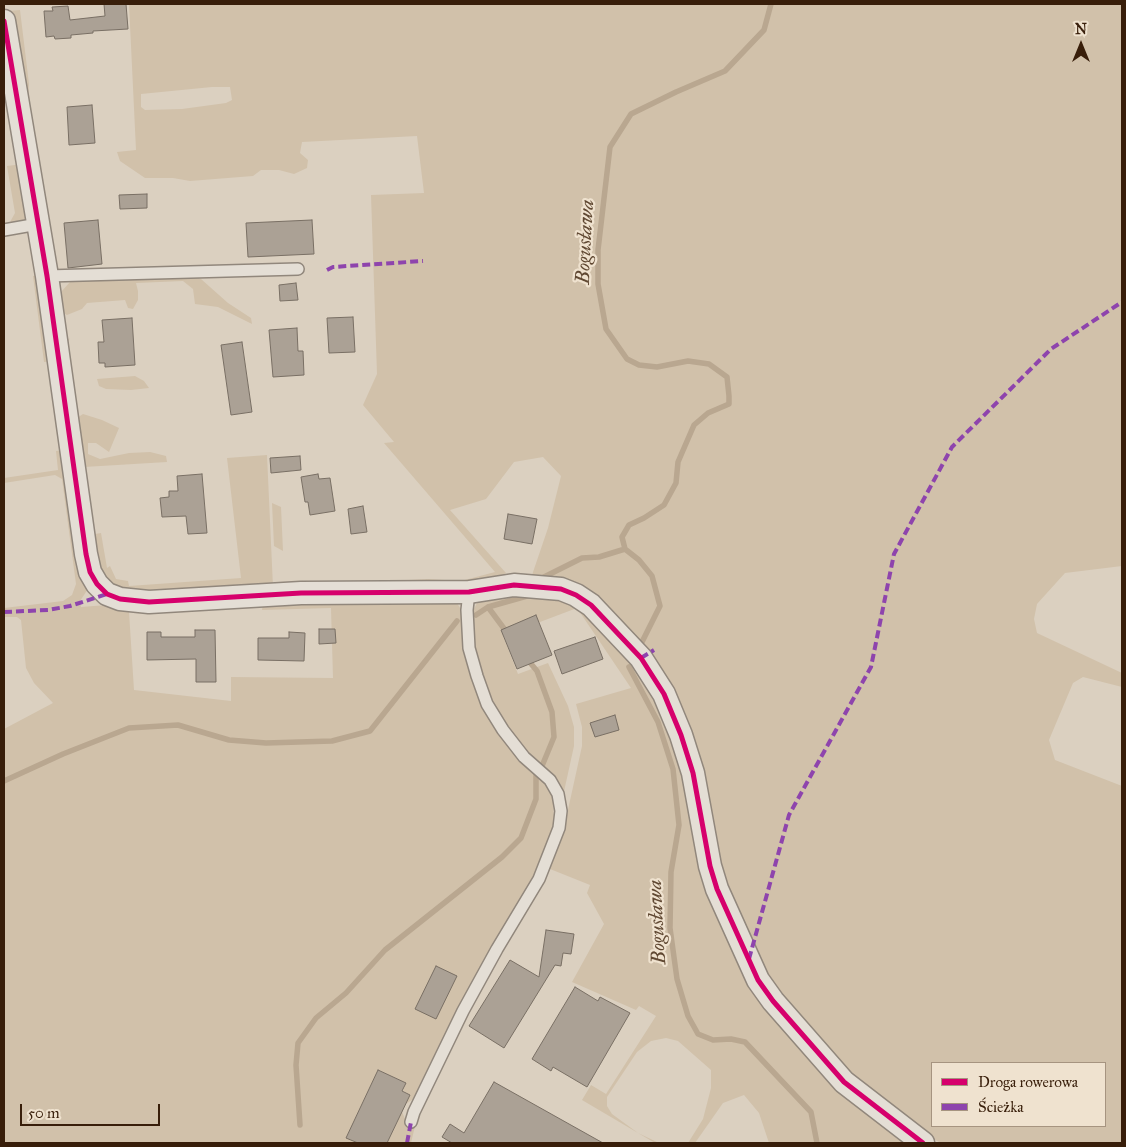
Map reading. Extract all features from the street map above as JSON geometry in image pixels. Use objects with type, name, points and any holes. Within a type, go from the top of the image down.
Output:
[{"type":"street","points":[[4,21],[47,276],[86,554],[90,572],[97,584],[107,594],[120,599],[149,602],[301,592],[469,592],[514,585],[561,589],[576,595],[591,605],[641,658],[664,694],[681,735],[693,773],[710,866],[717,889],[758,980],[773,1001],[844,1082],[923,1143]]},
{"type":"lane","points":[[4,230],[38,224]]},
{"type":"lane","points":[[47,276],[298,269]]},
{"type":"lane","points":[[411,1122],[414,1112],[463,1011],[497,949],[539,880],[559,828],[558,794],[550,780],[524,757],[503,730],[485,697],[469,648],[467,610],[469,592]]},
{"type":"shaded area","points":[[129,4],[1122,4],[1122,566],[1065,573],[1037,604],[1034,619],[1037,633],[1122,673],[1122,687],[1083,677],[1073,683],[1049,740],[1055,760],[1122,786],[1122,1143],[941,1143],[928,1136],[851,1073],[773,986],[723,881],[702,773],[623,629],[531,578],[548,528],[561,476],[543,457],[514,462],[486,499],[450,510],[506,573],[491,582],[311,585],[428,579],[461,581],[495,572],[384,443],[394,442],[363,405],[377,374],[371,195],[424,193],[417,136],[302,142],[300,153],[308,160],[307,168],[294,174],[279,170],[261,170],[253,176],[190,181],[173,178],[145,178],[120,161],[117,152],[136,150]],"holes":[[[230,87],[232,100],[226,103],[182,109],[145,110],[141,107],[141,94]]]},
{"type":"shaded area","points":[[20,10],[29,84],[28,103],[8,11]]},
{"type":"shaded area","points":[[23,164],[31,215],[21,223],[4,225],[4,223],[10,222],[15,213],[7,166]]},
{"type":"shaded area","points":[[41,275],[53,361],[44,362],[33,276]]},
{"type":"shaded area","points":[[191,275],[201,279],[228,303],[251,318],[252,324],[218,307],[195,304],[193,289],[183,281],[136,283],[138,300],[133,309],[128,308],[125,300],[87,303],[82,309],[67,315],[63,313],[61,292],[70,282]]},
{"type":"shaded area","points":[[70,338],[66,346],[77,418],[83,414],[119,428],[109,452],[96,443],[88,443],[88,454],[100,459],[129,453],[150,452],[166,456],[167,462],[84,467],[62,345]]},
{"type":"shaded area","points":[[135,376],[144,381],[149,388],[131,390],[106,389],[99,386],[97,379]]},
{"type":"shaded area","points":[[66,450],[88,589],[80,601],[81,607],[107,605],[137,611],[129,612],[134,690],[231,701],[231,677],[333,678],[331,608],[262,610],[264,598],[440,597],[457,603],[462,611],[476,688],[549,789],[553,800],[554,817],[552,832],[535,875],[454,1020],[413,1099],[406,1104],[410,1095],[403,1091],[406,1083],[378,1070],[347,1138],[358,1143],[4,1143],[4,729],[53,703],[34,683],[26,668],[21,620],[17,617],[4,617],[4,608],[63,601],[72,595],[76,584],[62,479],[55,475],[4,483],[4,478],[58,470],[56,451]]},
{"type":"shaded area","points":[[267,455],[273,587],[133,595],[103,583],[89,535],[101,533],[107,568],[110,566],[116,579],[128,581],[129,586],[241,578],[227,458]]},
{"type":"shaded area","points":[[272,503],[281,507],[283,551],[274,546]]},
{"type":"shaded area","points":[[501,592],[568,598],[590,611],[655,693],[683,774],[704,882],[755,996],[831,1083],[912,1143],[769,1143],[759,1113],[744,1095],[723,1103],[695,1143],[688,1143],[703,1119],[711,1088],[711,1070],[678,1041],[666,1038],[651,1041],[637,1052],[607,1097],[607,1106],[612,1114],[638,1133],[582,1100],[591,1085],[606,1094],[656,1016],[639,1006],[636,1010],[572,982],[604,924],[587,893],[590,885],[550,869],[564,828],[582,746],[582,727],[576,704],[631,688],[577,608],[503,636],[518,674],[548,663],[568,706],[574,727],[574,746],[563,796],[502,723],[478,665],[473,633],[473,611],[477,603],[484,597]]},
{"type":"shaded area","points":[[402,1112],[406,1121],[416,1122],[411,1143],[387,1143]]},
{"type":"shaded area","points":[[638,1133],[659,1143],[655,1143]]},
{"type":"building","points":[[104,4],[126,4],[128,29],[93,31],[93,33],[71,35],[71,38],[55,39],[54,36],[46,37],[44,11],[53,11],[52,7],[68,6],[70,20],[105,16]]},
{"type":"building","points":[[92,105],[95,143],[69,145],[67,107]]},
{"type":"building","points":[[147,194],[147,208],[120,209],[119,195]]},
{"type":"building","points":[[98,220],[102,264],[68,268],[64,223]]},
{"type":"building","points":[[312,220],[314,254],[248,257],[246,223]]},
{"type":"building","points":[[296,283],[298,300],[280,301],[279,285]]},
{"type":"building","points":[[353,317],[355,352],[329,353],[327,318]]},
{"type":"building","points":[[132,318],[135,365],[105,367],[105,363],[99,363],[98,342],[104,342],[102,320]]},
{"type":"building","points":[[297,328],[298,351],[303,351],[304,375],[273,377],[269,330]]},
{"type":"building","points":[[242,342],[252,412],[231,415],[221,345]]},
{"type":"building","points":[[300,456],[301,470],[271,473],[270,458]]},
{"type":"building","points":[[202,474],[207,533],[188,534],[186,516],[162,517],[160,498],[169,497],[169,491],[178,491],[177,476]]},
{"type":"building","points":[[318,474],[319,479],[330,478],[335,511],[310,515],[308,502],[305,502],[301,477]]},
{"type":"building","points":[[363,506],[367,532],[351,534],[348,509]]},
{"type":"building","points":[[508,514],[537,519],[532,544],[504,539]]},
{"type":"building","points":[[536,615],[552,655],[517,669],[501,630]]},
{"type":"building","points":[[319,629],[335,629],[336,643],[319,644]]},
{"type":"building","points":[[195,630],[215,630],[216,682],[196,682],[196,659],[147,660],[147,632],[161,632],[161,637],[195,637]]},
{"type":"building","points":[[289,632],[305,633],[304,661],[258,660],[258,638],[289,638]]},
{"type":"building","points":[[595,637],[603,659],[562,674],[554,651]]},
{"type":"building","points":[[615,715],[619,730],[595,737],[590,723]]},
{"type":"building","points":[[546,930],[574,934],[571,954],[563,953],[561,966],[555,965],[504,1048],[469,1026],[510,960],[539,977]]},
{"type":"building","points":[[436,966],[457,976],[436,1019],[415,1009]]},
{"type":"building","points":[[575,987],[598,1001],[600,997],[630,1013],[587,1087],[553,1067],[551,1071],[532,1059]]},
{"type":"building","points":[[378,1070],[406,1083],[402,1091],[410,1095],[387,1143],[358,1143],[346,1138]]},
{"type":"building","points":[[494,1082],[603,1143],[452,1143],[442,1137],[450,1124],[464,1133]]},
{"type":"waterway","name":"Bogusława","points":[[641,644],[660,606],[652,576],[639,560],[625,549],[622,537],[629,525],[664,505],[676,483],[678,462],[694,425],[708,413],[729,404],[729,396],[727,377],[709,364],[688,361],[657,367],[639,365],[627,359],[606,329],[598,284],[598,250],[610,147],[631,114],[725,71],[764,30],[771,4]]},
{"type":"waterway","points":[[544,577],[582,558],[599,557],[625,549]]},
{"type":"waterway","points":[[476,615],[488,607],[527,596]]},
{"type":"waterway","points":[[488,607],[508,634]]},
{"type":"waterway","points":[[4,781],[63,754],[129,728],[178,725],[229,740],[266,743],[332,741],[370,731],[457,621]]},
{"type":"waterway","points":[[527,659],[537,671],[552,712],[554,737],[542,766]]},
{"type":"waterway","name":"Bogusława","points":[[629,667],[658,722],[673,769],[679,825],[671,872],[670,928],[677,979],[688,1016],[698,1034],[713,1040],[731,1039],[745,1042],[811,1112],[817,1143]]},
{"type":"waterway","points":[[300,1125],[296,1065],[298,1043],[316,1018],[346,993],[385,950],[502,857],[521,838],[536,799],[536,775]]},
{"type":"marked path","points":[[327,270],[333,267],[423,261]]},
{"type":"marked path","points":[[749,959],[789,815],[871,667],[894,554],[952,447],[1051,349],[1122,302]]},
{"type":"marked path","points":[[4,612],[48,610],[70,606],[107,594]]},
{"type":"marked path","points":[[641,658],[654,650]]},
{"type":"marked path","points":[[407,1143],[411,1122]]},
{"type":"cycle path","points":[[4,21],[47,276],[86,554],[90,572],[97,584],[107,594],[120,599],[149,602],[301,593],[469,592],[514,585],[561,589],[576,595],[591,605],[641,658],[664,694],[681,735],[693,773],[710,866],[717,889],[758,980],[773,1001],[844,1082],[923,1143]]}]
